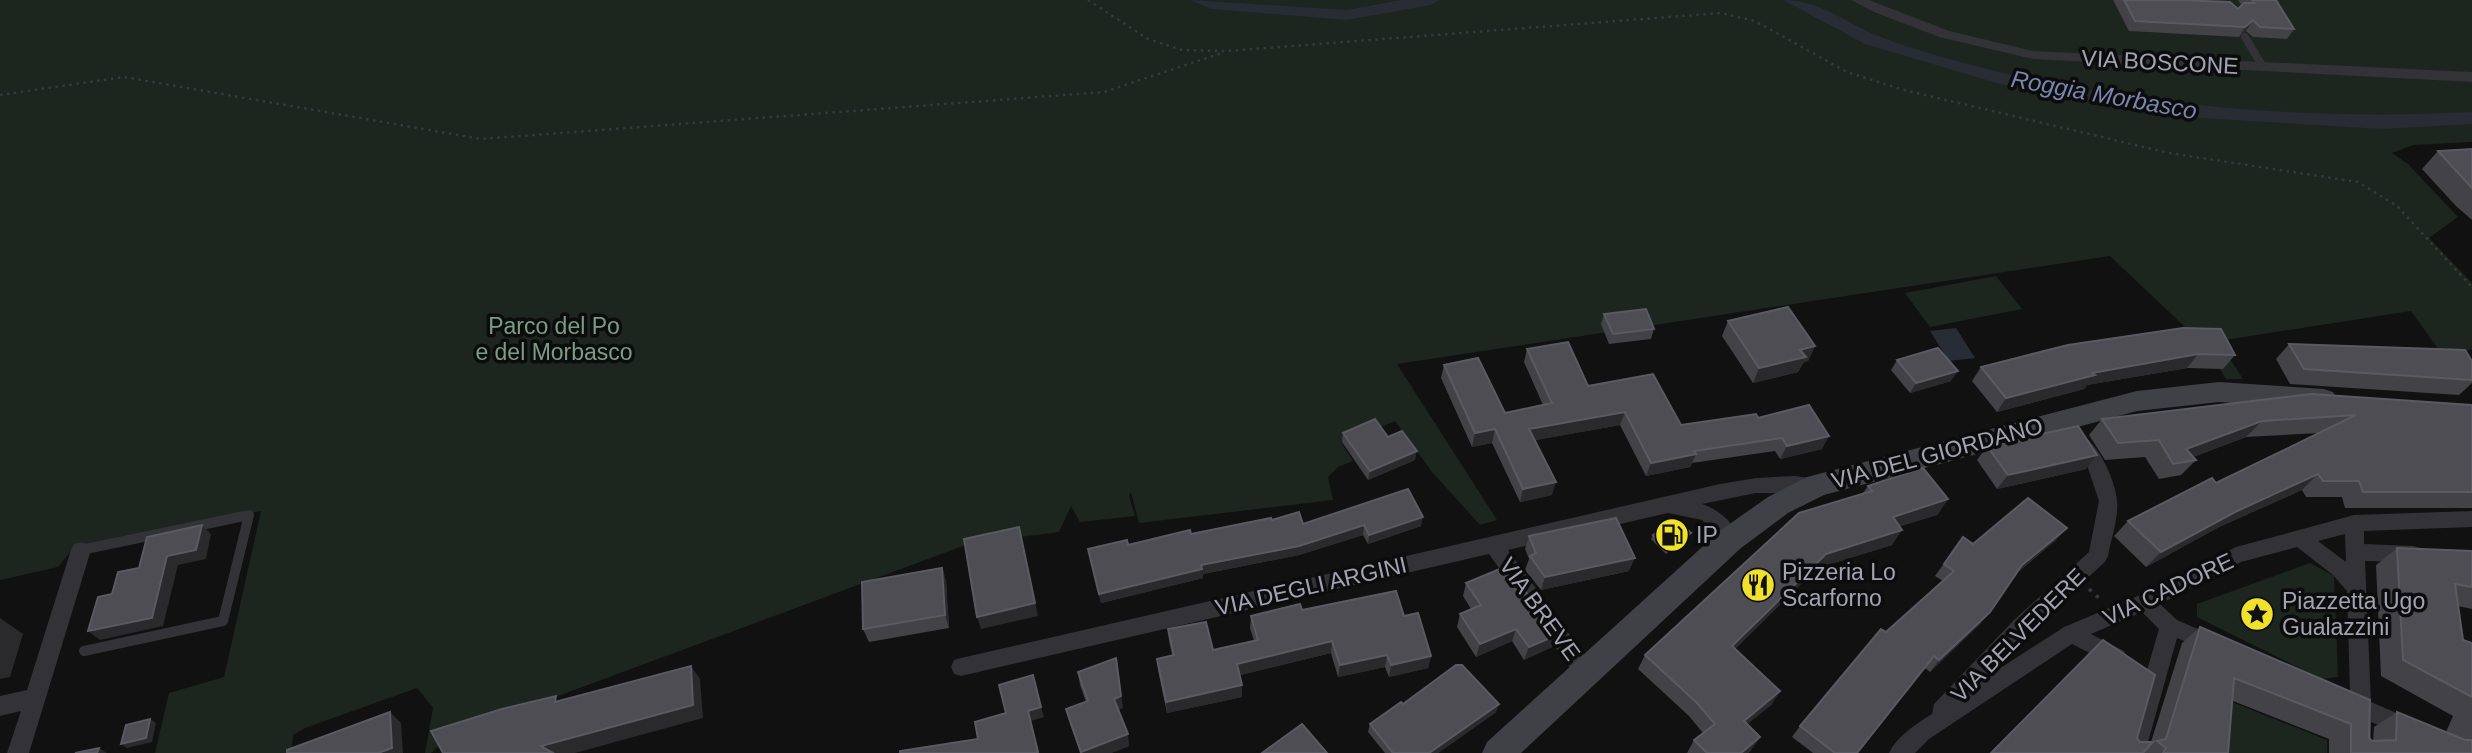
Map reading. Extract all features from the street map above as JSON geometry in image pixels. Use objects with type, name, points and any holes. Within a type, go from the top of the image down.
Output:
[{"type":"street","name":"VIA BOSCONE","points":[[1858,0],[1918,26],[1986,48],[2074,58],[2472,77]]},
{"type":"street","name":"VIA DEL GIORDANO","points":[[1498,753],[1587,675],[1731,539],[1779,505],[1817,485],[2137,401],[2219,392],[2352,401]]},
{"type":"street","name":"VIA BELVEDERE","points":[[1922,732],[2021,625],[2098,556],[2108,501],[2094,459],[2064,419]]},
{"type":"street","name":"VIA DEGLI ARGINI","points":[[961,667],[1764,482],[1817,485]]},
{"type":"street","name":"VIA DEGLI ARGINI","points":[[1661,507],[1709,512],[1731,539]]},
{"type":"street","name":"VIA CADORE","points":[[1900,753],[1922,732],[2071,633],[2145,602],[2236,555],[2354,523],[2472,519]]},
{"type":"street","points":[[2354,523],[2358,590],[2360,753]]},
{"type":"street","points":[[2300,538],[2340,569],[2358,590]]},
{"type":"street","name":"VIA BREVE","points":[[1493,544],[1587,675]]},
{"type":"street","points":[[18,753],[81,550]]},
{"type":"street","points":[[2357,552],[2434,555]]},
{"type":"street","points":[[2145,602],[2170,626],[2234,653]]},
{"type":"street","points":[[2134,753],[2157,680],[2170,626]]},
{"type":"street","points":[[2071,633],[2157,680]]},
{"type":"street","points":[[2323,691],[2430,738]]},
{"type":"street","points":[[0,706],[34,698]]},
{"type":"lane","points":[[2245,37],[2263,67]]},
{"type":"lane","points":[[81,550],[249,514],[223,621],[84,651]]},
{"type":"path","points":[[1088,0],[1148,39],[1182,50],[1227,51],[1721,13],[1755,21],[1847,72],[1900,89],[2169,153],[2358,182],[2397,206],[2472,287]]},
{"type":"path","points":[[0,95],[124,77],[481,139],[1104,92],[1227,51]]},
{"type":"path","points":[[2083,570],[2096,580],[2087,587],[2116,614]]},
{"type":"green space","name":"Parco del Po e del Morbasco","points":[[0,0],[2472,0],[2472,142],[2413,145],[2392,153],[2408,164],[2458,217],[2429,238],[2472,283],[2472,349],[2449,357],[2441,353],[2411,311],[2218,341],[2243,379],[2226,379],[2204,345],[2110,256],[1397,364],[1497,520],[1480,525],[1432,472],[1395,421],[1342,444],[1353,461],[1338,467],[1328,477],[1333,500],[1139,523],[1131,492],[1129,496],[1135,516],[1080,522],[1071,506],[1059,532],[971,543],[450,736],[431,753],[425,753],[433,708],[417,688],[305,728],[293,735],[291,753],[155,753],[169,693],[224,677],[261,511],[72,550],[58,567],[0,580]]},
{"type":"green space","points":[[1996,276],[2022,309],[1930,327],[1905,293]]},
{"type":"green space","points":[[2310,563],[2334,576],[2338,677],[2322,679],[2197,617],[2197,604]]},
{"type":"green space","points":[[2217,696],[2327,740],[2327,753],[2212,753]]},
{"type":"shaded area","points":[[1956,328],[1975,358],[1949,361],[1930,331]]},
{"type":"building","points":[[2124,0],[2230,2],[2238,9],[2244,3],[2254,3],[2252,0],[2276,0],[2294,29],[2260,27],[2253,20],[2245,27],[2135,21]]},
{"type":"building","points":[[2472,149],[2472,188],[2438,151]]},
{"type":"building","points":[[1788,307],[1815,346],[1800,350],[1806,357],[1759,368],[1728,321]]},
{"type":"building","points":[[1646,309],[1654,329],[1613,334],[1604,314]]},
{"type":"building","points":[[2183,328],[2221,329],[2235,355],[2198,354],[2092,373],[2095,375],[2006,398],[1981,367],[2068,345]]},
{"type":"building","points":[[1568,342],[1588,386],[1653,374],[1681,425],[1756,414],[1758,418],[1809,405],[1829,436],[1787,446],[1782,438],[1694,451],[1696,454],[1651,463],[1625,412],[1529,429],[1556,482],[1523,489],[1495,429],[1475,433],[1444,365],[1478,358],[1505,413],[1552,403],[1527,349]]},
{"type":"building","points":[[2289,344],[2465,350],[2472,361],[2472,380],[2304,369]]},
{"type":"building","points":[[1938,348],[1958,371],[1916,383],[1897,360]]},
{"type":"building","points":[[2311,394],[2472,405],[2472,492],[2363,492],[2359,481],[2323,481],[2318,474],[2235,512],[2161,552],[2128,521],[2212,478],[2216,483],[2356,415],[2262,421],[2186,449],[2196,460],[2173,464],[2159,440],[2118,443],[2102,419]]},
{"type":"building","points":[[1375,419],[1388,437],[1402,431],[1417,451],[1370,471],[1343,433]]},
{"type":"building","points":[[2078,426],[2097,455],[2008,475],[1987,446]]},
{"type":"building","points":[[1923,468],[1948,499],[1893,517],[1902,530],[1826,554],[1732,646],[1780,691],[1744,721],[1760,737],[1741,753],[1707,753],[1694,740],[1715,724],[1697,703],[1645,655],[1799,513],[1872,491],[1868,486]]},
{"type":"building","points":[[1408,489],[1423,517],[1369,535],[1364,525],[1299,546],[1201,565],[1202,569],[1099,594],[1088,549],[1127,540],[1128,545],[1190,530],[1191,534],[1271,518],[1272,520],[1299,512],[1303,524]]},
{"type":"building","points":[[2028,498],[2067,528],[2022,565],[1990,612],[1939,660],[1934,656],[1857,753],[1835,753],[1800,726],[1881,629],[1886,632],[1954,571],[1944,564],[1963,537],[1973,544]]},
{"type":"building","points":[[1616,518],[1635,558],[1545,577],[1530,556],[1536,553],[1529,536]]},
{"type":"building","points":[[1675,519],[1691,533],[1668,549],[1653,535]]},
{"type":"building","points":[[202,525],[196,550],[167,556],[152,618],[88,631],[98,597],[112,594],[118,572],[139,568],[147,537]]},
{"type":"building","points":[[1019,527],[1035,603],[977,617],[964,539]]},
{"type":"building","points":[[2397,548],[2472,551],[2472,587],[2455,584],[2463,640],[2472,643],[2472,697],[2403,660]]},
{"type":"building","points":[[1507,566],[1557,635],[1529,647],[1516,629],[1480,644],[1460,614],[1481,605],[1466,583]]},
{"type":"building","points":[[942,568],[945,615],[863,629],[862,582]]},
{"type":"building","points":[[1396,591],[1404,616],[1418,613],[1431,656],[1391,665],[1387,655],[1340,665],[1332,641],[1237,664],[1242,685],[1166,702],[1157,659],[1174,655],[1168,629],[1206,622],[1213,650],[1258,640],[1251,616],[1300,604],[1302,610]]},
{"type":"building","points":[[2200,627],[2370,700],[2369,738],[2372,741],[2396,740],[2397,712],[2465,740],[2472,740],[2472,753],[2351,753],[2351,724],[2234,678],[2228,753],[2163,753],[2166,748],[2157,741],[2166,739]]},
{"type":"building","points":[[2103,640],[2155,675],[2137,738],[2140,742],[2153,742],[2143,753],[1991,753]]},
{"type":"building","points":[[1116,658],[1121,696],[1114,699],[1128,734],[1081,752],[1066,709],[1088,701],[1078,672]]},
{"type":"building","points":[[1456,665],[1462,665],[1499,704],[1429,753],[1393,753],[1370,724],[1401,702],[1403,704]]},
{"type":"building","points":[[691,666],[693,705],[541,746],[553,753],[443,753],[431,731],[502,709],[556,696],[555,702]]},
{"type":"building","points":[[1033,675],[1041,707],[1028,711],[1038,752],[900,753],[978,739],[975,722],[1006,713],[999,685]]},
{"type":"building","points":[[390,712],[392,748],[378,753],[287,753],[287,750]]},
{"type":"building","points":[[150,719],[146,738],[121,744],[126,725]]},
{"type":"building","points":[[1302,724],[1327,753],[1262,753]]},
{"type":"building","points":[[99,748],[97,753],[75,753]]},
{"type":"waterway","name":"Roggia Morbasco","points":[[1199,0],[1211,4],[1347,15],[1431,0]]},
{"type":"waterway","name":"Roggia Morbasco","points":[[1792,0],[1871,40],[2000,78],[2168,110],[2382,123],[2472,118]]},
{"type":"place","name":"IP","points":[[1672,535]]},
{"type":"place","name":"Pizzeria Lo Scarforno","points":[[1758,585]]},
{"type":"place","name":"Piazzetta Ugo Gualazzini","points":[[2257,614]]}]
